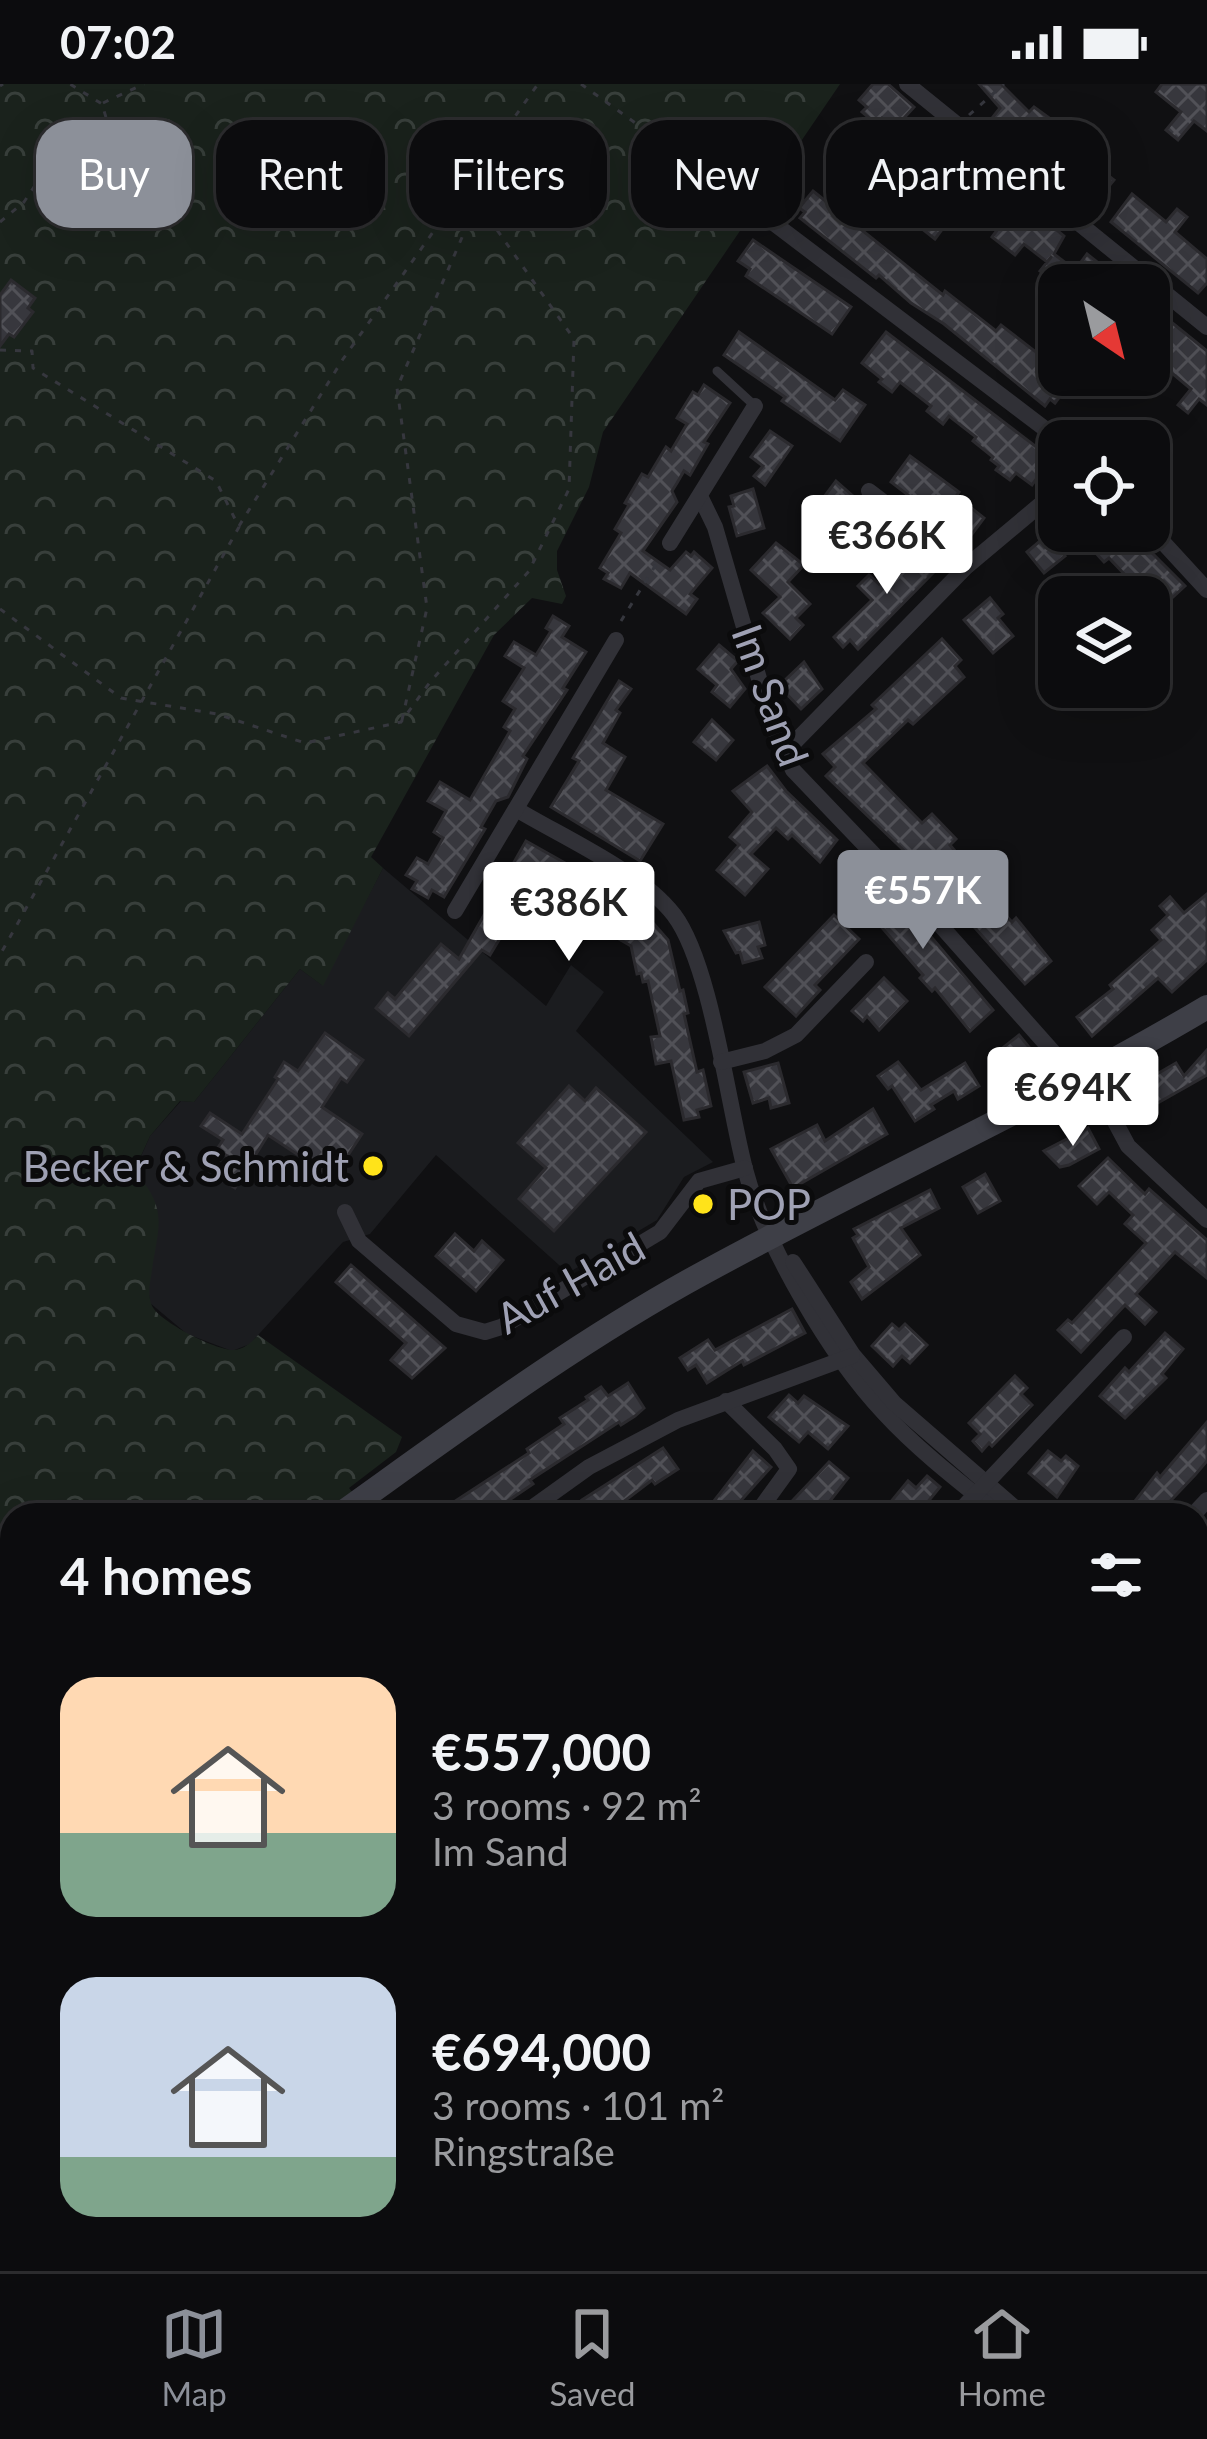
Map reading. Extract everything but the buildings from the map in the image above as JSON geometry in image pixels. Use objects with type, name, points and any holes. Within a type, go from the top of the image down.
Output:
[{"type":"main road","points":[[356,1503],[579,1348],[706,1271],[1084,1077],[1207,1007]]},
{"type":"street","points":[[907,84],[954,120]]},
{"type":"street","points":[[782,228],[1038,423]]},
{"type":"street","points":[[1086,228],[1207,327]]},
{"type":"street","points":[[670,543],[755,406]]},
{"type":"street","points":[[869,491],[967,566]]},
{"type":"street","name":"Im Sand","points":[[700,496],[716,527],[784,753],[805,787],[1084,1077],[1128,1146],[1207,1220]]},
{"type":"street","points":[[784,753],[967,566],[1038,507]]},
{"type":"street","points":[[1170,550],[1207,590]]},
{"type":"street","points":[[455,910],[616,640]]},
{"type":"street","points":[[516,809],[639,884],[676,918],[692,950],[745,1168],[773,1238],[813,1289],[848,1358],[992,1503]]},
{"type":"street","points":[[721,1062],[765,1051],[796,1035],[866,962]]},
{"type":"street","name":"Auf Haid","points":[[345,1212],[359,1241],[455,1324],[485,1332],[660,1232],[699,1181],[745,1168]]},
{"type":"street","points":[[968,1503],[1124,1337]]},
{"type":"street","points":[[544,1503],[634,1441],[726,1401],[848,1358]]},
{"type":"street","points":[[726,1401],[789,1469],[764,1503]]},
{"type":"street","points":[[981,1489],[1004,1503]]},
{"type":"lane","points":[[717,371],[755,406]]},
{"type":"path","points":[[70,84],[101,104],[106,120]]},
{"type":"path","points":[[101,104],[144,84]]},
{"type":"path","points":[[513,120],[538,84]]},
{"type":"path","points":[[581,84],[632,120]]},
{"type":"path","points":[[964,120],[1004,84]]},
{"type":"path","points":[[0,222],[24,202],[36,184]]},
{"type":"path","points":[[0,955],[238,527],[344,359],[436,228]]},
{"type":"path","points":[[401,722],[427,608],[397,388],[467,228]]},
{"type":"path","points":[[0,609],[121,698],[218,714],[305,743],[401,722],[430,682],[530,571],[569,489],[574,339],[494,228]]},
{"type":"path","points":[[0,350],[32,351],[33,368],[216,481],[238,527]]},
{"type":"path","points":[[616,640],[620,623],[670,543]]},
{"type":"shaded area","points":[[383,868],[546,1006],[571,965],[604,992],[576,1031],[713,1162],[684,1177],[657,1220],[568,1273],[436,1155],[370,1234],[343,1242],[250,1344],[232,1351],[187,1334],[150,1303],[134,1172],[150,1136],[181,1101],[194,1102],[300,969],[322,985]]},
{"type":"green space","points":[[0,84],[840,84],[802,140],[802,120],[631,120],[631,228],[742,228],[603,432],[589,487],[557,551],[557,570],[566,596],[562,604],[532,598],[494,635],[371,857],[383,868],[323,986],[300,969],[194,1102],[180,1101],[150,1136],[134,1171],[153,1198],[159,1221],[149,1292],[157,1313],[226,1349],[242,1348],[258,1335],[402,1437],[396,1452],[349,1488],[360,1503],[0,1503]]},
{"type":"place","name":"Becker & Schmidt","points":[[373,1166]]},
{"type":"place","name":"POP","points":[[703,1204]]}]
